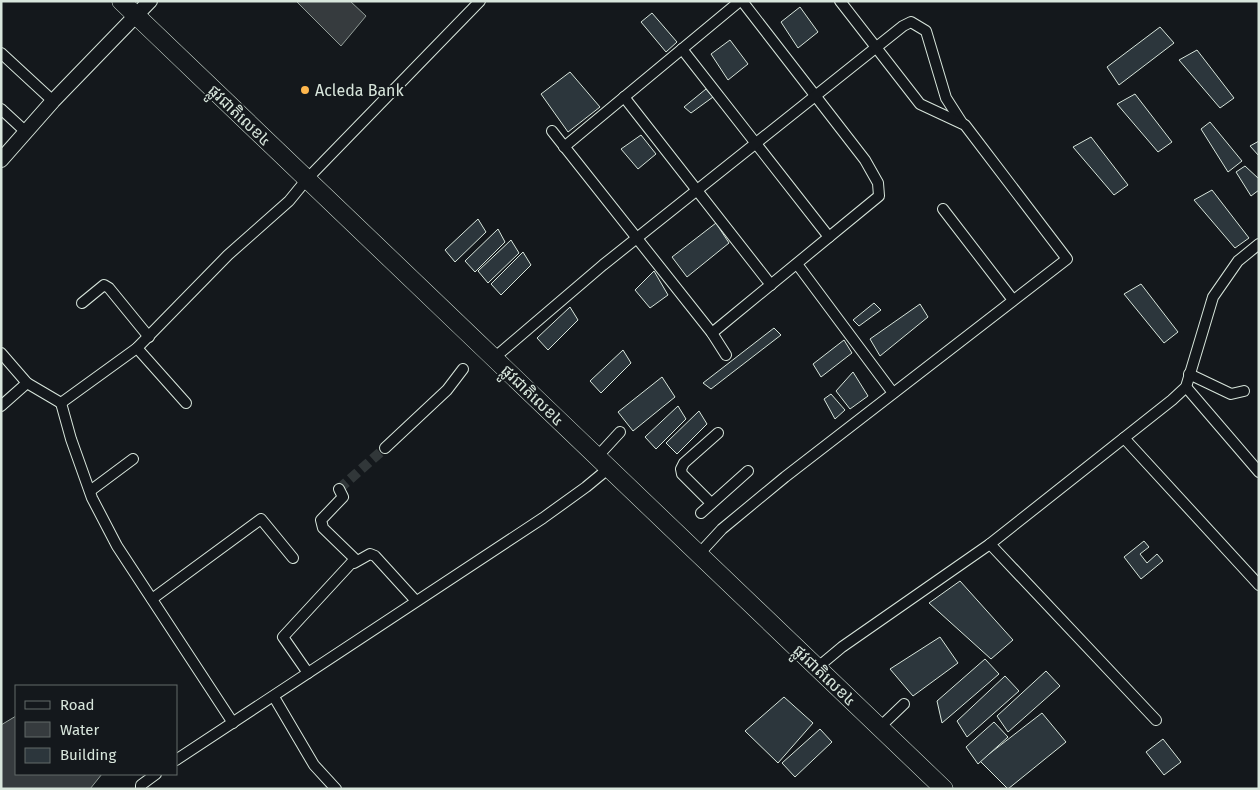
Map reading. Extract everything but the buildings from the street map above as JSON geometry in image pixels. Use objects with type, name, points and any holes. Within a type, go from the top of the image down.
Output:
[{"type":"highway","name":"ផ្លូវជាតិលេខ៤","points":[[121,1],[944,789]]},
{"type":"main road","points":[[1,160],[53,101],[150,1]]},
{"type":"street","points":[[61,403],[149,337],[228,255],[289,201],[307,179],[480,1]]},
{"type":"street","points":[[564,146],[741,1],[865,160],[879,190],[879,196],[712,333]]},
{"type":"street","points":[[840,1],[920,104],[962,124]]},
{"type":"street","points":[[494,358],[636,238],[903,26],[912,22],[921,26],[926,31],[946,98],[962,124],[1067,259],[893,392],[729,523],[699,554]]},
{"type":"street","points":[[682,49],[829,237]]},
{"type":"street","points":[[1,53],[53,101]]},
{"type":"street","points":[[624,98],[771,285]]},
{"type":"street","points":[[1,108],[26,132]]},
{"type":"street","points":[[552,131],[712,333],[726,355]]},
{"type":"street","points":[[943,210],[1013,300]]},
{"type":"street","points":[[818,667],[990,544],[1172,400],[1186,386],[1213,297],[1238,261],[1259,244]]},
{"type":"street","points":[[797,264],[893,392]]},
{"type":"street","points":[[82,303],[104,285],[109,288],[149,337]]},
{"type":"street","points":[[136,348],[186,404]]},
{"type":"street","points":[[1,352],[27,383],[61,403],[90,491],[117,546],[233,723]]},
{"type":"street","points":[[386,448],[447,390],[463,369]]},
{"type":"street","points":[[1189,374],[1231,394],[1244,391]]},
{"type":"street","points":[[1,406],[27,383]]},
{"type":"street","points":[[1186,386],[1259,472]]},
{"type":"street","points":[[178,759],[543,518],[586,487],[620,432]]},
{"type":"street","points":[[711,503],[682,474],[681,469],[684,463],[718,433]]},
{"type":"street","points":[[1124,438],[1259,585]]},
{"type":"street","points":[[90,491],[133,460]]},
{"type":"street","points":[[701,513],[748,471]]},
{"type":"street","points":[[339,489],[342,497],[321,520],[323,528],[354,557],[354,563]]},
{"type":"street","points":[[152,599],[261,519],[293,558]]},
{"type":"street","points":[[990,544],[1156,720]]},
{"type":"street","points":[[308,673],[283,637],[354,563],[370,554],[375,556],[416,601]]},
{"type":"street","points":[[274,696],[314,765],[336,789]]},
{"type":"street","points":[[880,727],[904,704]]},
{"type":"street","points":[[141,789],[141,785],[155,775]]},
{"type":"water","points":[[296,1],[350,1],[366,16],[341,46]]},
{"type":"water","points":[[15,717],[15,775],[101,775],[90,789],[1,789],[1,725]]},
{"type":"tunnel","points":[[339,489],[385,448]]},
{"type":"place","name":"Acleda Bank","points":[[305,90]]}]
